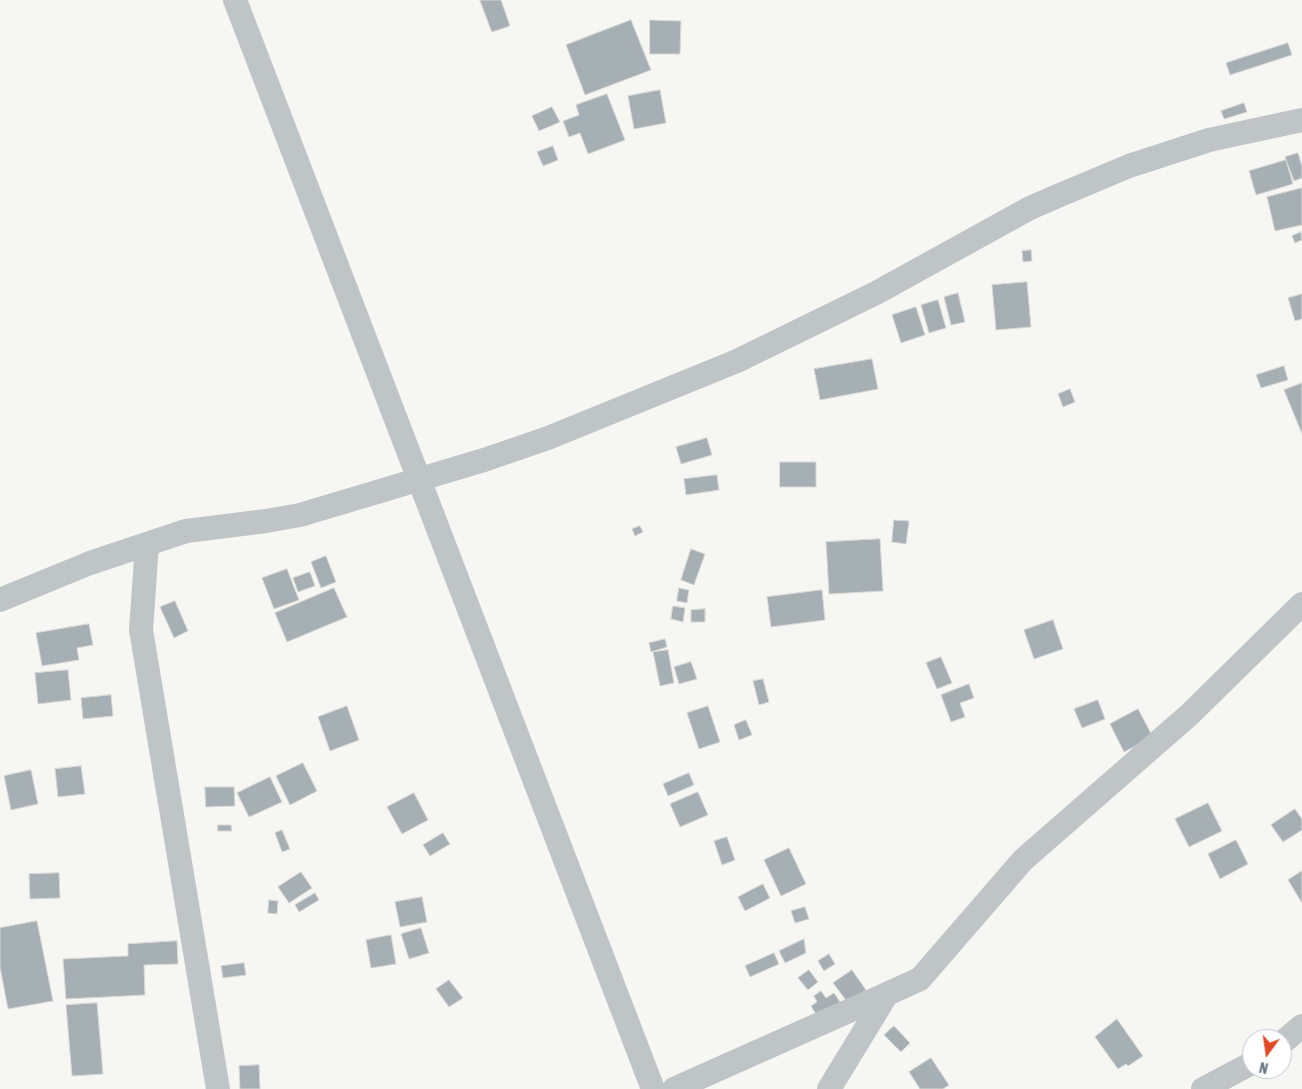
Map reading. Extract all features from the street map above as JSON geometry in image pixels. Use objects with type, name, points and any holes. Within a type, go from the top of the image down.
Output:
[{"type":"street","points":[[235,0],[653,1089]]},
{"type":"street","points":[[0,600],[82,566],[186,531],[266,522],[300,515],[484,460],[548,438],[737,361],[876,293],[1030,208],[1095,180],[1209,140],[1302,120]]},
{"type":"street","points":[[147,544],[141,630],[218,1089]]},
{"type":"street","points":[[674,1089],[920,979],[1023,860],[1189,715],[1302,604]]},
{"type":"street","points":[[830,1089],[887,994]]},
{"type":"street","points":[[1292,1034],[1302,1026]]},
{"type":"street","points":[[1203,1089],[1242,1068]]},
{"type":"building","points":[[480,0],[501,0],[510,26],[492,32]]},
{"type":"building","points":[[631,20],[651,70],[585,95],[566,45]]},
{"type":"building","points":[[650,20],[681,21],[680,54],[650,54]]},
{"type":"building","points":[[1288,43],[1292,55],[1230,75],[1226,63]]},
{"type":"building","points":[[660,90],[666,123],[634,129],[628,96]]},
{"type":"building","points":[[607,94],[625,140],[588,154],[580,133],[569,137],[563,121],[579,115],[576,105]]},
{"type":"building","points":[[1244,103],[1247,112],[1224,119],[1221,111]]},
{"type":"building","points":[[552,107],[560,122],[539,131],[532,116]]},
{"type":"building","points":[[553,146],[558,160],[543,166],[537,152]]},
{"type":"building","points":[[1298,153],[1302,166],[1302,178],[1294,181],[1285,157]]},
{"type":"building","points":[[1286,160],[1293,184],[1256,195],[1249,171]]},
{"type":"building","points":[[1302,188],[1302,225],[1275,231],[1267,197]]},
{"type":"building","points":[[1301,232],[1302,240],[1295,243],[1292,236]]},
{"type":"building","points":[[1031,250],[1032,261],[1023,262],[1022,251]]},
{"type":"building","points":[[1027,282],[1031,327],[996,330],[992,285]]},
{"type":"building","points":[[958,293],[965,322],[951,325],[944,297]]},
{"type":"building","points":[[1302,294],[1302,319],[1295,321],[1288,298]]},
{"type":"building","points":[[938,300],[946,328],[929,333],[921,305]]},
{"type":"building","points":[[916,307],[925,335],[901,343],[892,315]]},
{"type":"building","points":[[872,359],[878,389],[820,400],[814,369]]},
{"type":"building","points":[[1284,366],[1288,380],[1261,388],[1256,375]]},
{"type":"building","points":[[1302,383],[1302,434],[1284,390]]},
{"type":"building","points":[[1070,389],[1075,402],[1063,407],[1058,394]]},
{"type":"building","points":[[707,438],[712,455],[681,464],[676,447]]},
{"type":"building","points":[[780,462],[816,462],[816,487],[780,487]]},
{"type":"building","points":[[717,475],[719,490],[686,495],[684,479]]},
{"type":"building","points":[[894,520],[909,521],[906,544],[892,542]]},
{"type":"building","points":[[640,526],[643,532],[635,536],[632,529]]},
{"type":"building","points":[[880,539],[883,591],[829,594],[826,542]]},
{"type":"building","points":[[691,549],[705,554],[694,585],[681,580]]},
{"type":"building","points":[[326,556],[336,582],[321,588],[311,562]]},
{"type":"building","points":[[287,569],[299,600],[274,609],[262,578]]},
{"type":"building","points":[[310,572],[315,586],[298,592],[293,578]]},
{"type":"building","points":[[334,588],[347,617],[287,642],[275,613]]},
{"type":"building","points":[[679,588],[689,590],[687,603],[677,601]]},
{"type":"building","points":[[822,590],[825,620],[771,627],[767,597]]},
{"type":"building","points":[[175,601],[188,631],[174,638],[160,607]]},
{"type":"building","points":[[673,606],[685,608],[683,622],[671,619]]},
{"type":"building","points":[[705,609],[705,622],[691,622],[691,610]]},
{"type":"building","points":[[1053,620],[1063,649],[1034,659],[1024,630]]},
{"type":"building","points":[[89,624],[93,645],[77,648],[79,660],[42,666],[36,633]]},
{"type":"building","points":[[665,639],[667,647],[651,652],[649,643]]},
{"type":"building","points":[[668,650],[674,683],[660,686],[653,652]]},
{"type":"building","points":[[941,657],[952,683],[937,689],[926,663]]},
{"type":"building","points":[[691,662],[697,679],[679,684],[674,667]]},
{"type":"building","points":[[68,670],[71,700],[38,704],[35,673]]},
{"type":"building","points":[[763,679],[769,702],[759,705],[753,681]]},
{"type":"building","points":[[969,684],[974,698],[960,703],[965,717],[951,722],[941,695]]},
{"type":"building","points":[[111,695],[113,716],[83,719],[81,698]]},
{"type":"building","points":[[1098,700],[1105,719],[1082,728],[1074,709]]},
{"type":"building","points":[[347,706],[359,740],[330,751],[318,717]]},
{"type":"building","points":[[708,706],[720,742],[699,749],[687,713]]},
{"type":"building","points":[[1138,709],[1153,737],[1124,752],[1110,724]]},
{"type":"building","points":[[746,720],[752,735],[739,740],[734,725]]},
{"type":"building","points":[[303,763],[317,791],[290,805],[276,776]]},
{"type":"building","points":[[81,766],[85,794],[58,797],[55,769]]},
{"type":"building","points":[[31,770],[38,804],[11,810],[4,776]]},
{"type":"building","points":[[689,773],[694,785],[668,796],[663,784]]},
{"type":"building","points":[[270,777],[282,802],[249,817],[237,793]]},
{"type":"building","points":[[205,787],[234,787],[235,806],[206,807]]},
{"type":"building","points":[[698,792],[708,815],[680,827],[670,804]]},
{"type":"building","points":[[414,793],[428,820],[402,834],[387,807]]},
{"type":"building","points":[[1208,803],[1222,831],[1189,847],[1175,819]]},
{"type":"building","points":[[1295,809],[1302,819],[1302,830],[1283,842],[1271,825]]},
{"type":"building","points":[[218,825],[231,825],[232,831],[218,831]]},
{"type":"building","points":[[282,830],[290,849],[282,852],[275,833]]},
{"type":"building","points":[[443,833],[450,844],[430,856],[423,845]]},
{"type":"building","points":[[727,837],[735,860],[722,865],[714,841]]},
{"type":"building","points":[[1236,840],[1248,864],[1220,879],[1208,854]]},
{"type":"building","points":[[789,848],[806,884],[781,896],[764,860]]},
{"type":"building","points":[[1302,871],[1302,903],[1288,880]]},
{"type":"building","points":[[301,872],[312,888],[289,903],[278,887]]},
{"type":"building","points":[[59,873],[60,898],[30,899],[29,874]]},
{"type":"building","points":[[763,884],[770,898],[745,911],[738,897]]},
{"type":"building","points":[[315,893],[319,900],[299,912],[295,905]]},
{"type":"building","points":[[422,897],[427,922],[400,927],[395,902]]},
{"type":"building","points":[[269,900],[278,901],[277,914],[268,913]]},
{"type":"building","points":[[805,907],[809,919],[795,923],[791,911]]},
{"type":"building","points":[[37,921],[53,1001],[8,1009],[0,967],[0,928]]},
{"type":"building","points":[[421,928],[429,953],[409,959],[401,934]]},
{"type":"building","points":[[391,935],[396,964],[371,968],[366,940]]},
{"type":"building","points":[[804,939],[806,953],[785,963],[779,951]]},
{"type":"building","points":[[177,941],[178,964],[144,965],[145,995],[66,999],[63,959],[128,956],[128,944]]},
{"type":"building","points":[[774,953],[779,964],[750,977],[745,966]]},
{"type":"building","points":[[829,954],[835,964],[824,971],[818,961]]},
{"type":"building","points":[[244,963],[246,975],[223,978],[221,966]]},
{"type":"building","points":[[809,970],[818,982],[808,990],[798,978]]},
{"type":"building","points":[[852,970],[866,990],[848,1003],[833,983]]},
{"type":"building","points":[[449,980],[463,998],[449,1007],[436,989]]},
{"type":"building","points":[[821,991],[826,998],[834,993],[842,1005],[819,1019],[811,1006],[817,1002],[814,996]]},
{"type":"building","points":[[97,1003],[103,1074],[72,1076],[66,1005]]},
{"type":"building","points":[[1117,1019],[1143,1056],[1128,1066],[1126,1064],[1118,1069],[1095,1037]]},
{"type":"building","points":[[894,1026],[910,1043],[901,1052],[884,1035]]},
{"type":"building","points":[[931,1058],[949,1085],[943,1089],[920,1089],[909,1072]]},
{"type":"building","points":[[259,1065],[260,1089],[240,1089],[239,1066]]}]
